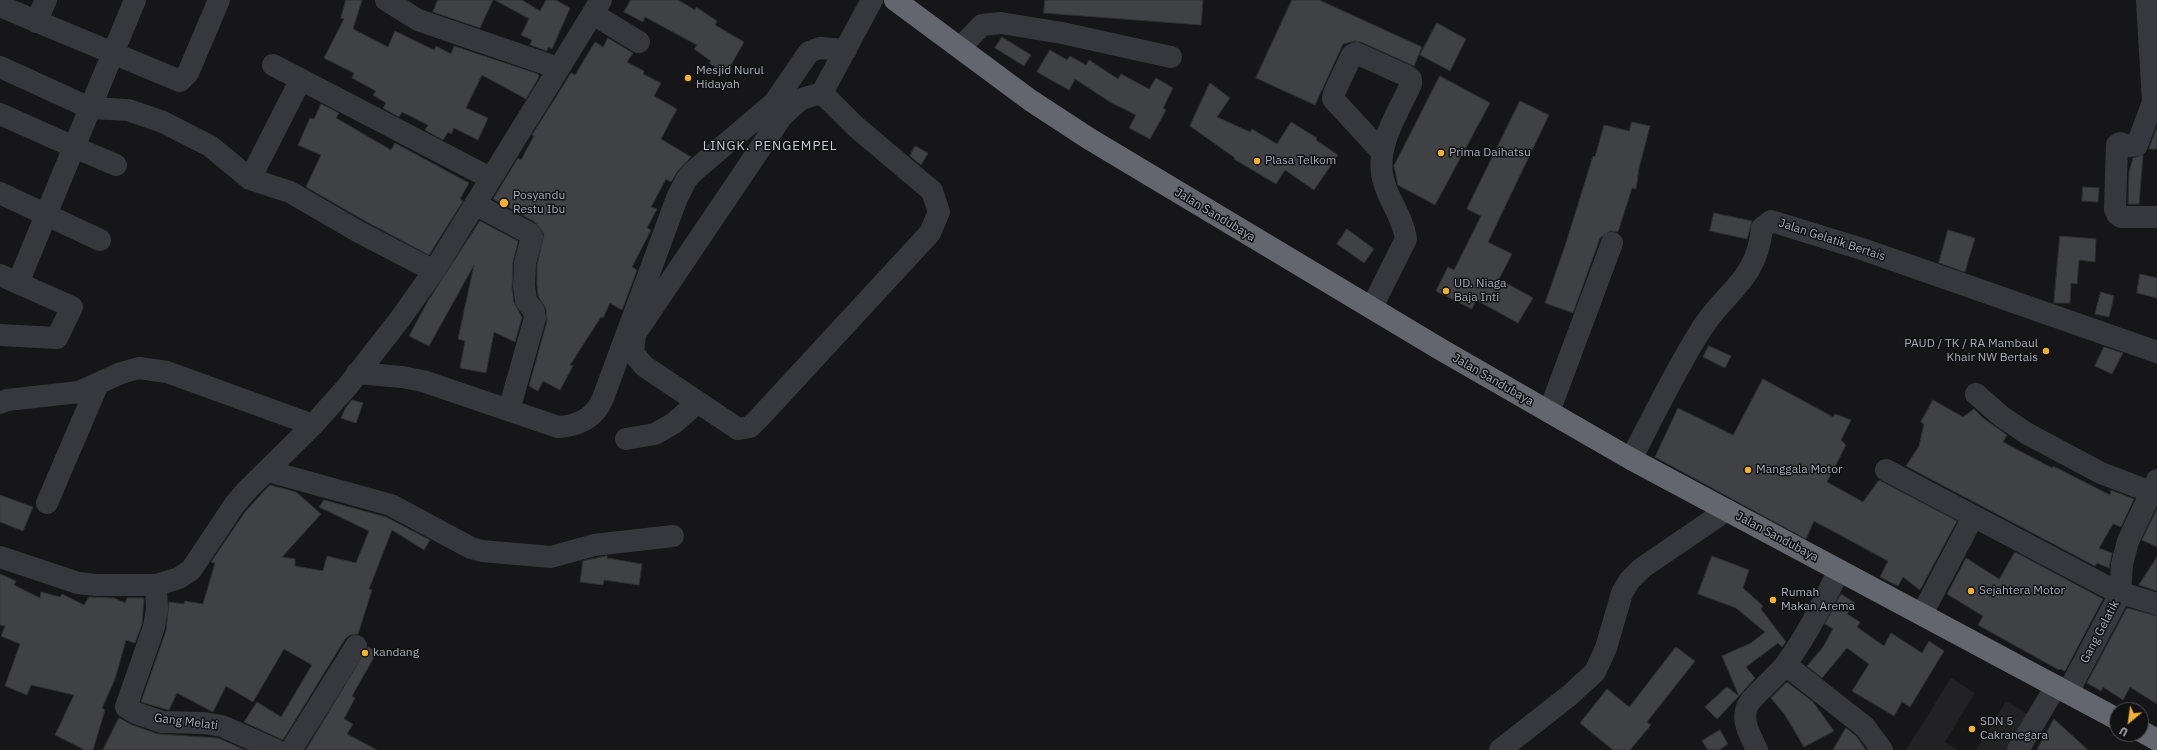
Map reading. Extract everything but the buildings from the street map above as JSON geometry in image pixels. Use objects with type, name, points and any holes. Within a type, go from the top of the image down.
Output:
[{"type":"highway","name":"Jalan Sandubaya","points":[[895,0],[1030,100],[1088,138],[1440,349],[1631,459],[2109,714]]},
{"type":"street","points":[[36,22],[46,0]]},
{"type":"street","points":[[0,335],[57,338],[72,307],[9,279],[47,215],[135,0]]},
{"type":"street","points":[[0,6],[180,81],[188,73],[219,0]]},
{"type":"street","points":[[386,0],[418,20],[558,68]]},
{"type":"street","points":[[2147,0],[2153,102],[2137,145],[2132,146],[2120,143],[2117,144],[2114,208],[2116,214],[2121,217],[2157,217]]},
{"type":"street","points":[[0,558],[78,583],[125,586],[156,585],[179,578],[190,570],[235,504],[319,419],[400,319],[434,271],[598,4],[639,42]]},
{"type":"street","points":[[822,93],[855,126],[932,191],[939,212],[930,233],[750,427],[738,429],[644,366],[633,352],[635,334],[782,116],[801,99],[822,93],[848,47],[869,5]]},
{"type":"street","points":[[960,48],[982,25],[1001,23],[1062,33],[1171,57]]},
{"type":"street","points":[[352,380],[402,376],[511,404],[558,427],[576,424],[591,416],[603,398],[677,198],[686,180],[701,164],[774,103],[809,52],[820,48],[848,47]]},
{"type":"street","points":[[273,65],[490,178]]},
{"type":"street","points":[[0,67],[90,108],[128,110],[163,122],[210,146],[250,179],[290,192],[360,232],[434,271]]},
{"type":"street","points":[[250,179],[301,79]]},
{"type":"street","points":[[0,114],[116,165]]},
{"type":"street","points":[[1372,307],[1406,239],[1404,228],[1383,179],[1381,151]]},
{"type":"street","points":[[0,193],[100,240]]},
{"type":"street","points":[[475,204],[529,233],[532,237],[525,263],[524,286],[526,301],[534,311],[535,317],[511,404]]},
{"type":"street","name":"Jalan Gelatik Bertais","points":[[1631,459],[1700,331],[1743,281],[1752,266],[1757,254],[1762,228],[1771,221],[1862,249],[2157,352]]},
{"type":"street","points":[[1549,412],[1612,243]]},
{"type":"street","points":[[0,403],[6,400],[79,392],[121,373],[139,368],[167,372],[319,419]]},
{"type":"street","points":[[47,503],[98,384]]},
{"type":"street","points":[[1976,394],[2001,416],[2026,433],[2101,473],[2154,486]]},
{"type":"street","points":[[626,439],[655,434],[674,424],[698,402]]},
{"type":"street","points":[[1886,470],[2120,594],[2157,604]]},
{"type":"street","points":[[268,471],[391,505],[471,548],[482,551],[551,557],[594,545],[673,536]]},
{"type":"street","name":"Gang Gelatik","points":[[2018,750],[2062,689],[2120,594],[2124,552],[2154,486]]},
{"type":"street","points":[[1500,750],[1570,695],[1595,672],[1606,648],[1622,593],[1629,581],[1642,568],[1727,510]]},
{"type":"street","points":[[1922,614],[1974,517]]},
{"type":"street","points":[[1757,750],[1746,725],[1745,716],[1747,706],[1786,665],[1812,624],[1839,570]]},
{"type":"street","name":"Gang Melati","points":[[156,585],[157,609],[154,627],[126,707],[136,713],[162,722],[204,723],[222,726],[276,750]]},
{"type":"street","points":[[291,750],[356,646]]},
{"type":"street","points":[[1786,665],[1865,728],[1882,750]]},
{"type":"shaded area","points":[[1951,678],[1975,693],[1945,742],[1957,750],[1906,750]]},
{"type":"shaded area","points":[[2006,701],[2031,716],[2010,750],[1976,750]]},
{"type":"place","name":"Mesjid Nurul Hidayah","points":[[688,78]]},
{"type":"place","name":"Prima Daihatsu","points":[[1441,153]]},
{"type":"place","name":"Plasa Telkom","points":[[1257,161]]},
{"type":"place","name":"Posyandu Restu Ibu","points":[[504,203]]},
{"type":"place","name":"UD. Niaga Baja Inti","points":[[1446,291]]},
{"type":"place","name":"PAUD / TK / RA Mambaul Khair NW Bertais","points":[[2046,351]]},
{"type":"place","name":"Manggala Motor","points":[[1748,470]]},
{"type":"place","name":"Sejahtera Motor","points":[[1971,591]]},
{"type":"place","name":"Rumah Makan Arema","points":[[1773,600]]},
{"type":"place","name":"kandang","points":[[365,653]]},
{"type":"place","name":"SDN 5 Cakranegara","points":[[1972,729]]},
{"type":"district","name":"LINGK. PENGEMPEL","points":[[770,146]]}]
